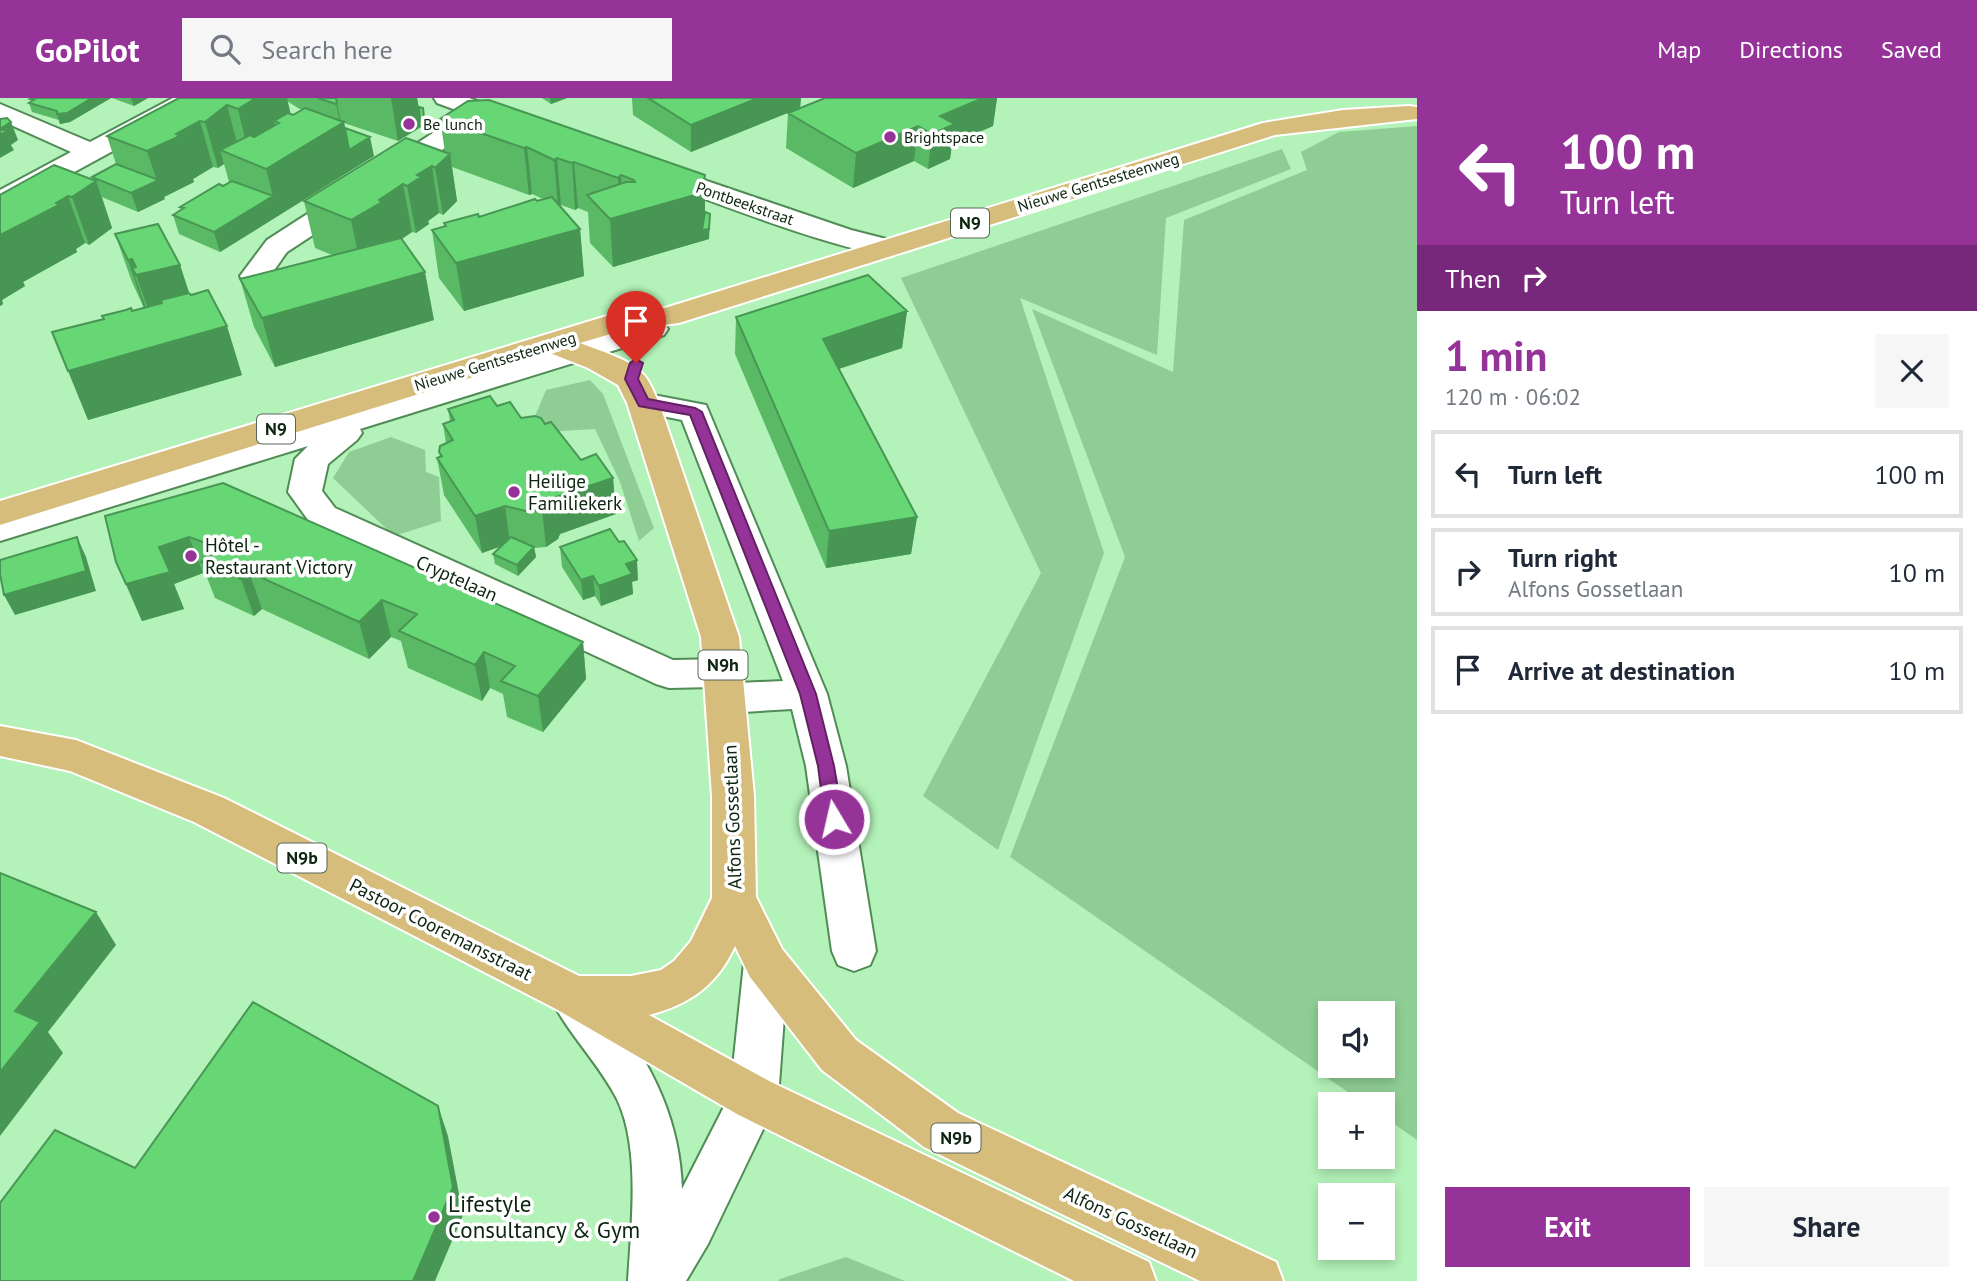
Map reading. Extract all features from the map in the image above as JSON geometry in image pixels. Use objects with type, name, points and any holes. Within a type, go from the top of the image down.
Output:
[{"type":"main road","name":"Nieuwe Gentsesteenweg","points":[[1272,128],[1296,114],[1334,98]]},
{"type":"main road","points":[[1377,98],[1390,107],[1413,114]]},
{"type":"main road","name":"Nieuwe Gentsesteenweg","points":[[660,323],[888,248],[1272,128],[1365,115],[1413,114]]},
{"type":"main road","points":[[565,348],[637,391],[642,347],[660,323]]},
{"type":"main road","name":"Alfons Gossetlaan","points":[[637,391],[720,637],[726,686],[734,898],[766,963],[839,1055],[941,1130],[1258,1281]]},
{"type":"main road","name":"N9","points":[[0,513],[348,414]]},
{"type":"main road","name":"N9b","points":[[0,717],[76,756]]},
{"type":"main road","name":"Pastoor Cooremansstraat","points":[[0,741],[76,756],[209,810],[572,995],[754,1098]]},
{"type":"main road","points":[[572,995],[634,998],[663,991],[684,980],[702,963],[734,898]]},
{"type":"main road","name":"N9b","points":[[754,1098],[1130,1281]]},
{"type":"street","points":[[0,201],[192,98]]},
{"type":"street","points":[[446,98],[534,130]]},
{"type":"street","points":[[0,111],[89,152]]},
{"type":"street","points":[[254,276],[277,246],[484,112]]},
{"type":"street","name":"Pontbeekstraat","points":[[636,165],[841,236],[888,248]]},
{"type":"street","name":"N9","points":[[0,529],[348,414],[565,348],[660,323]]},
{"type":"street","points":[[637,391],[695,412],[808,694],[826,766],[854,951]]},
{"type":"street","name":"Cryptelaan","points":[[348,414],[346,433],[312,459],[305,492],[323,516],[669,674],[726,686]]},
{"type":"street","points":[[726,686],[808,694]]},
{"type":"street","points":[[655,1281],[690,1226],[754,1098],[766,963]]},
{"type":"street","points":[[572,995],[635,1085],[654,1144],[657,1210],[655,1281]]},
{"type":"green space","points":[[1417,126],[1417,1140],[1395,1124],[1395,1092],[1348,1092],[1328,1078],[1395,1078],[1395,1001],[1318,1001],[1318,1071],[1010,857],[1125,557],[1032,309],[1173,372],[1184,220],[1307,170],[1301,152],[1339,132]]},
{"type":"green space","points":[[1282,149],[1291,169],[1166,218],[1157,355],[1020,298],[1104,553],[998,850],[923,796],[1041,573],[901,278]]},
{"type":"green space","points":[[590,380],[603,394],[654,528],[639,541],[620,482],[595,429],[528,433],[546,390]]},
{"type":"green space","points":[[391,437],[425,450],[426,472],[439,477],[441,521],[394,536],[333,478],[349,452]]},
{"type":"green space","points":[[846,1257],[905,1281],[778,1281],[780,1279]]},
{"type":"building","points":[[92,98],[67,113],[57,114],[57,111],[29,103],[34,100],[30,99]]},
{"type":"building","points":[[179,98],[256,98],[238,109],[227,105],[205,122],[200,121],[176,134],[180,136],[147,151],[107,136]]},
{"type":"building","points":[[318,98],[336,98],[337,104],[336,104]]},
{"type":"building","points":[[648,98],[758,98],[691,125]]},
{"type":"building","points":[[825,98],[983,98],[940,116],[955,124],[932,134],[918,126],[856,153],[788,113]]},
{"type":"building","points":[[489,100],[705,175],[702,193],[610,219],[587,195],[626,182],[635,182],[634,180],[621,175],[618,178],[574,162],[557,158],[554,160],[527,147],[440,119],[468,101]]},
{"type":"building","points":[[419,107],[423,108],[424,118],[420,121]]},
{"type":"building","points":[[305,108],[344,122],[266,169],[220,150],[250,135],[254,137],[279,123],[274,121],[288,113],[293,115]]},
{"type":"building","points":[[7,118],[11,122],[0,129],[0,119]]},
{"type":"building","points":[[345,128],[370,137],[349,150]]},
{"type":"building","points":[[406,138],[450,154],[435,168],[432,166],[417,175],[421,177],[407,186],[403,184],[379,200],[382,202],[351,220],[304,201]]},
{"type":"building","points":[[116,164],[159,180],[131,193],[92,177]]},
{"type":"building","points":[[54,165],[96,181],[72,197],[68,196],[56,203],[59,205],[0,235],[0,195]]},
{"type":"building","points":[[232,181],[273,196],[214,232],[173,215],[184,208],[180,207],[219,184],[223,186]]},
{"type":"building","points":[[552,197],[580,229],[456,263],[432,230],[446,226],[444,223],[478,214],[479,217],[535,199],[537,201]]},
{"type":"building","points":[[705,212],[710,214],[709,229],[702,230]]},
{"type":"building","points":[[158,224],[180,265],[136,275],[132,268],[136,267],[132,259],[128,260],[115,234]]},
{"type":"building","points":[[401,238],[425,272],[262,318],[240,279]]},
{"type":"building","points":[[868,275],[907,311],[823,339],[917,517],[829,531],[736,317]]},
{"type":"building","points":[[208,290],[227,326],[68,371],[52,332],[104,319],[102,316],[131,308],[132,311],[162,303],[161,300]]},
{"type":"building","points":[[490,396],[497,406],[510,402],[521,418],[535,416],[541,418],[545,424],[551,422],[581,460],[596,454],[613,478],[556,497],[554,502],[542,510],[526,511],[505,506],[475,516],[437,458],[442,456],[439,452],[440,446],[453,440],[443,424],[454,420],[448,409]]},
{"type":"building","points":[[223,483],[583,642],[538,696],[501,681],[515,666],[484,652],[475,665],[399,631],[417,614],[382,600],[359,622],[249,572],[241,579],[201,562],[221,548],[189,537],[159,547],[170,572],[126,584],[116,562],[105,516]]},
{"type":"building","points":[[610,529],[619,542],[624,541],[637,560],[626,564],[632,574],[599,586],[593,576],[581,580],[560,547]]},
{"type":"building","points":[[77,537],[86,571],[4,595],[0,560]]},
{"type":"building","points":[[511,537],[534,547],[517,565],[493,554]]},
{"type":"building","points":[[0,873],[96,912],[15,1011],[40,1022],[0,1072]]},
{"type":"building","points":[[253,1002],[438,1106],[453,1187],[413,1281],[0,1281],[0,1203],[55,1130],[135,1168]]},
{"type":"place","name":"Be lunch","points":[[409,124]]},
{"type":"place","name":"Brightspace","points":[[890,137]]},
{"type":"place","name":"Heilige Familiekerk","points":[[514,492]]},
{"type":"place","name":"Hôtel - Restaurant Victory","points":[[191,556]]},
{"type":"place","name":"Lifestyle Consultancy & Gym","points":[[434,1217]]},
{"type":"route","points":[[636,363],[631,379],[643,403],[695,412],[808,694],[826,766],[834,819]]}]
